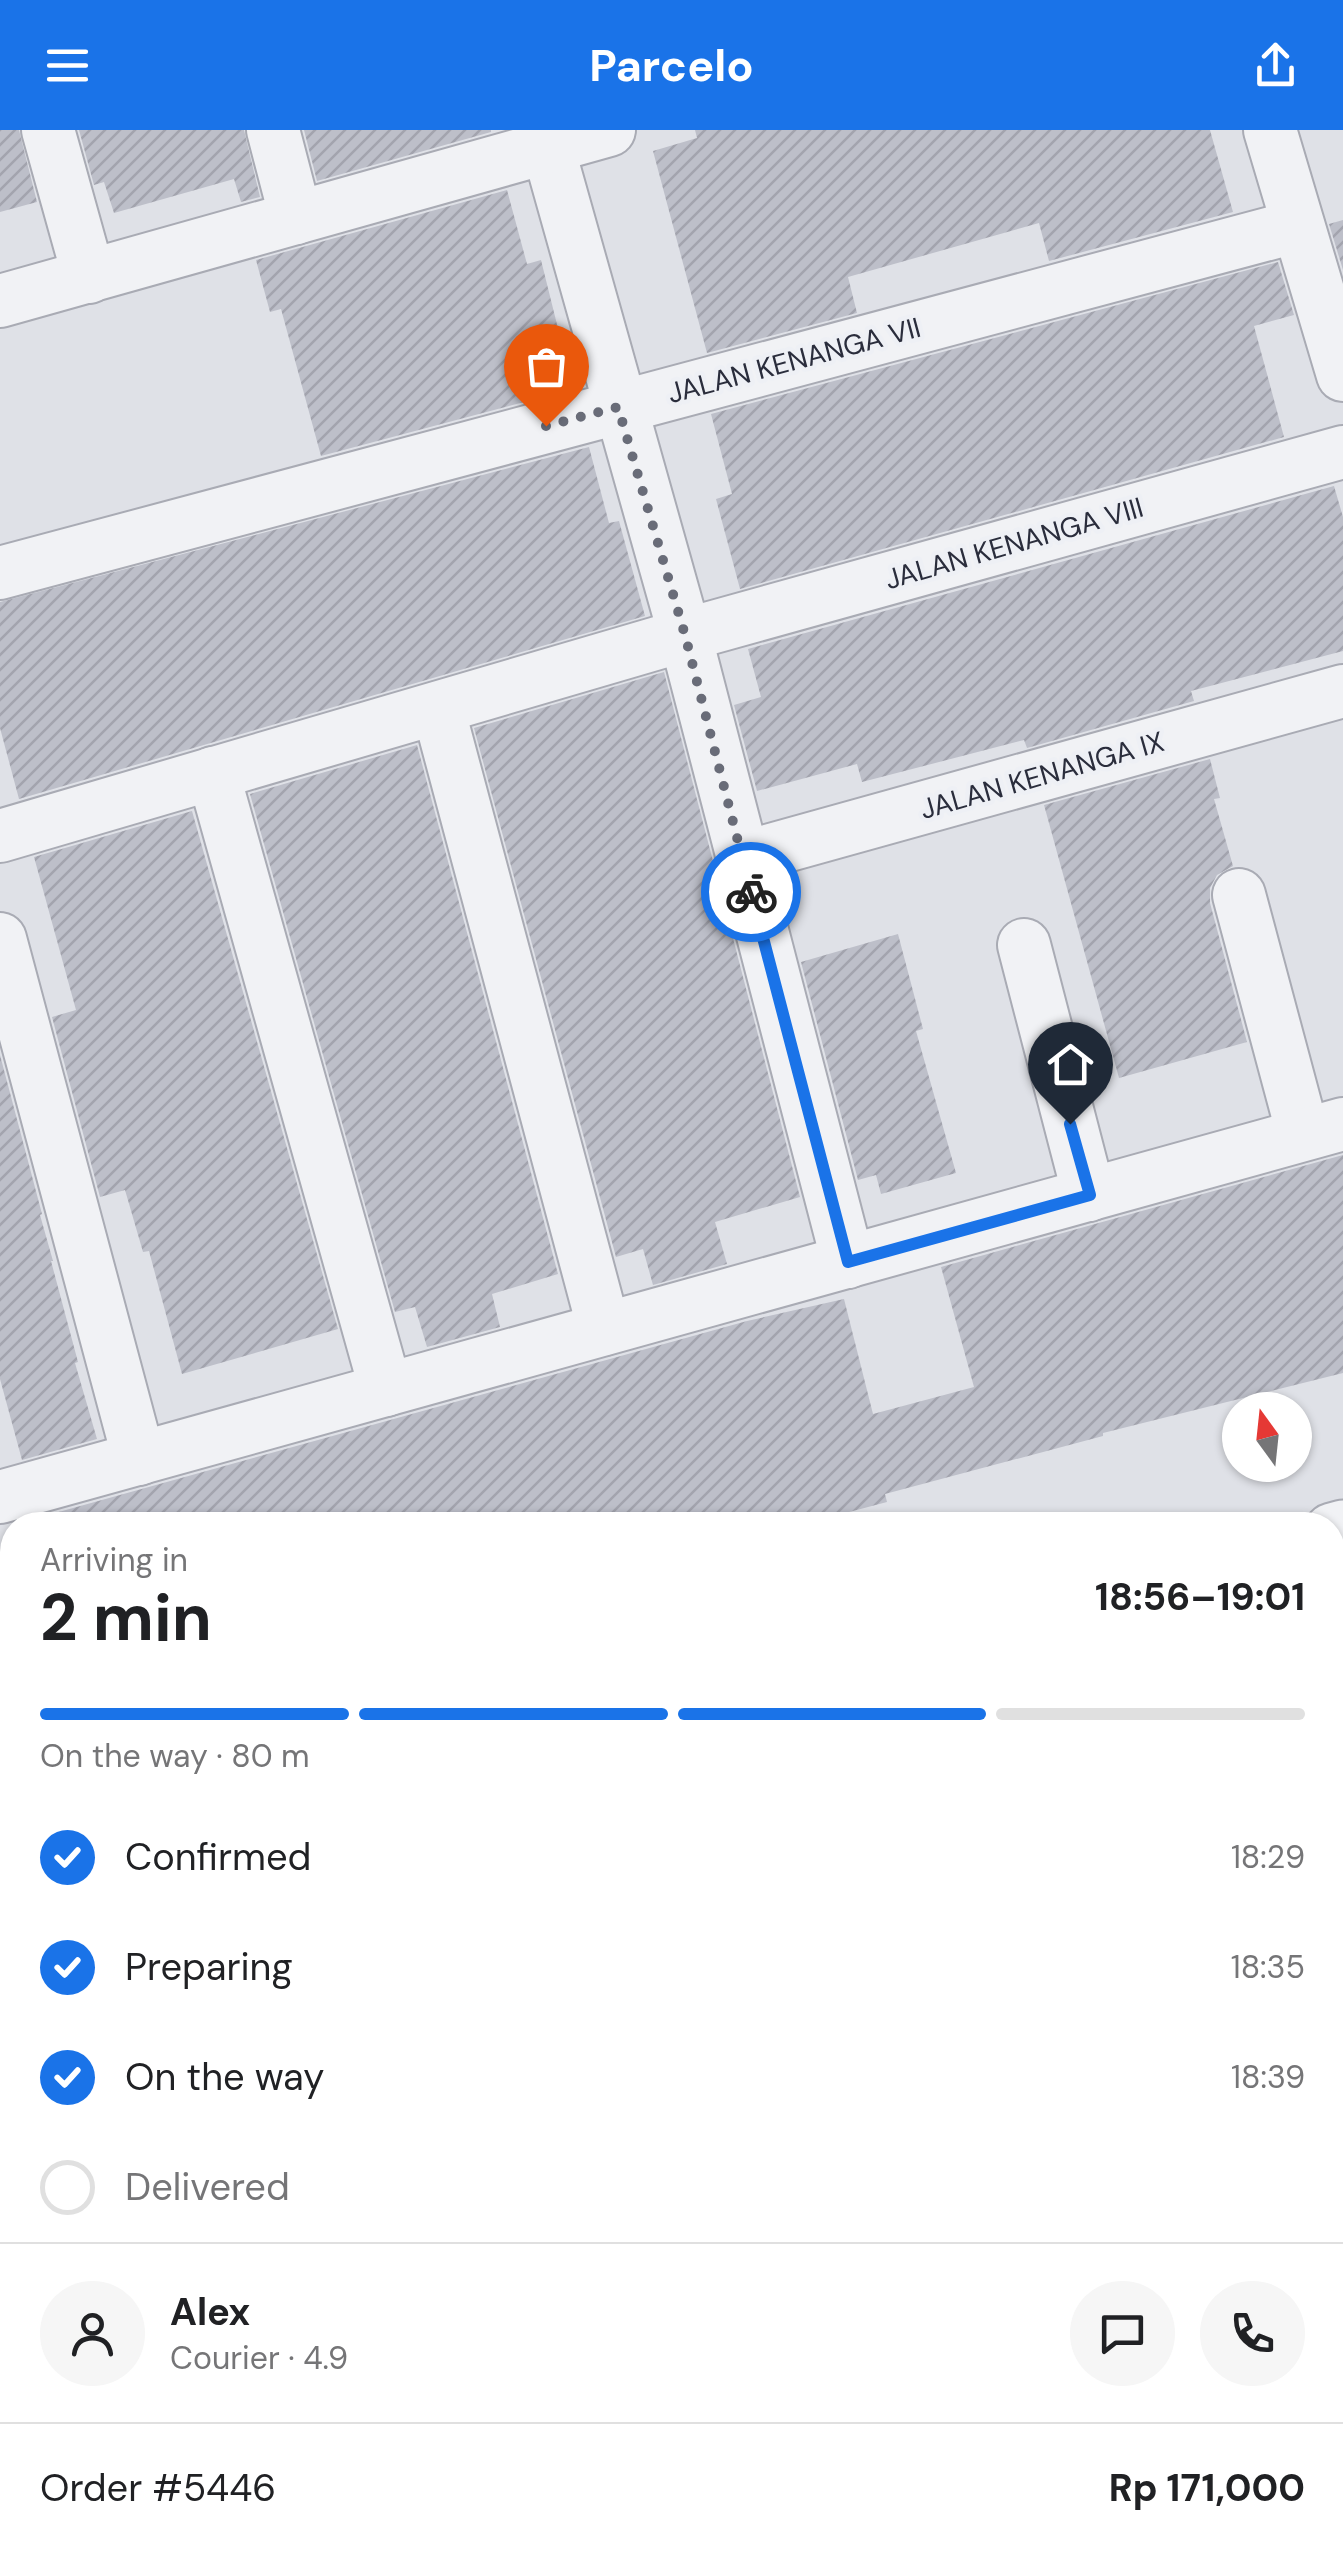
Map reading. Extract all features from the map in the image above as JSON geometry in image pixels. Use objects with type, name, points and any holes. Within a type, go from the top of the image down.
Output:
[{"type":"street","points":[[48,130],[89,276]]},
{"type":"street","points":[[272,130],[296,218]]},
{"type":"street","points":[[0,302],[296,218],[545,138],[609,130]]},
{"type":"street","points":[[1270,130],[1343,375]]},
{"type":"street","points":[[545,138],[685,635],[848,1262]]},
{"type":"street","name":"JALAN KENANGA VII","points":[[0,573],[1298,226]]},
{"type":"street","name":"JALAN KENANGA VIII","points":[[0,836],[685,635],[1343,452]]},
{"type":"street","name":"JALAN KENANGA IX","points":[[742,858],[1343,691]]},
{"type":"street","points":[[438,708],[604,1329]]},
{"type":"street","points":[[213,773],[386,1390]]},
{"type":"street","points":[[0,1497],[1323,1129],[1239,895]]},
{"type":"street","points":[[0,939],[140,1460]]},
{"type":"street","points":[[1024,945],[1090,1195]]},
{"type":"building","points":[[0,130],[19,130],[37,202],[0,212]]},
{"type":"building","points":[[79,130],[244,130],[260,197],[241,202],[234,179],[114,213],[104,182],[94,185]]},
{"type":"building","points":[[304,130],[491,130],[491,132],[317,181]]},
{"type":"building","points":[[695,130],[1210,130],[1233,212],[1049,261],[1039,223],[848,277],[857,313],[707,353],[653,151],[697,138]]},
{"type":"building","points":[[507,190],[527,264],[541,260],[573,389],[321,456],[281,309],[270,312],[256,260]]},
{"type":"building","points":[[1343,220],[1343,270],[1329,224]]},
{"type":"building","points":[[1278,262],[1294,315],[1254,326],[1284,437],[740,589],[716,499],[732,494],[711,414]]},
{"type":"building","points":[[589,447],[609,523],[619,521],[645,616],[19,799],[0,728],[0,602]]},
{"type":"building","points":[[1334,486],[1343,517],[1343,651],[1191,691],[1194,701],[1027,748],[1024,740],[862,782],[857,764],[757,791],[734,705],[761,697],[748,649]]},
{"type":"building","points":[[664,672],[800,1197],[715,1222],[727,1264],[653,1285],[643,1249],[616,1257],[474,728]]},
{"type":"building","points":[[417,745],[558,1274],[492,1294],[500,1327],[427,1347],[415,1307],[395,1312],[250,794]]},
{"type":"building","points":[[1210,759],[1220,798],[1214,799],[1233,866],[1217,875],[1210,888],[1210,903],[1247,1042],[1119,1078],[1044,805]]},
{"type":"building","points":[[192,811],[338,1329],[182,1374],[149,1251],[143,1252],[125,1190],[100,1197],[52,1017],[76,1010],[34,857]]},
{"type":"building","points":[[898,934],[923,1029],[916,1031],[956,1173],[881,1194],[876,1175],[858,1180],[801,962]]},
{"type":"building","points":[[0,1055],[97,1439],[22,1460],[0,1379]]},
{"type":"building","points":[[1343,1155],[1343,1373],[1267,1392],[1222,1392],[1222,1403],[885,1494],[887,1502],[849,1512],[59,1512],[747,1321],[844,1299],[873,1414],[974,1387],[941,1267]]},
{"type":"way so far","points":[[546,426],[618,407],[685,635],[751,892]]},
{"type":"route","points":[[751,892],[848,1262],[1090,1195],[1070,1124]]}]
